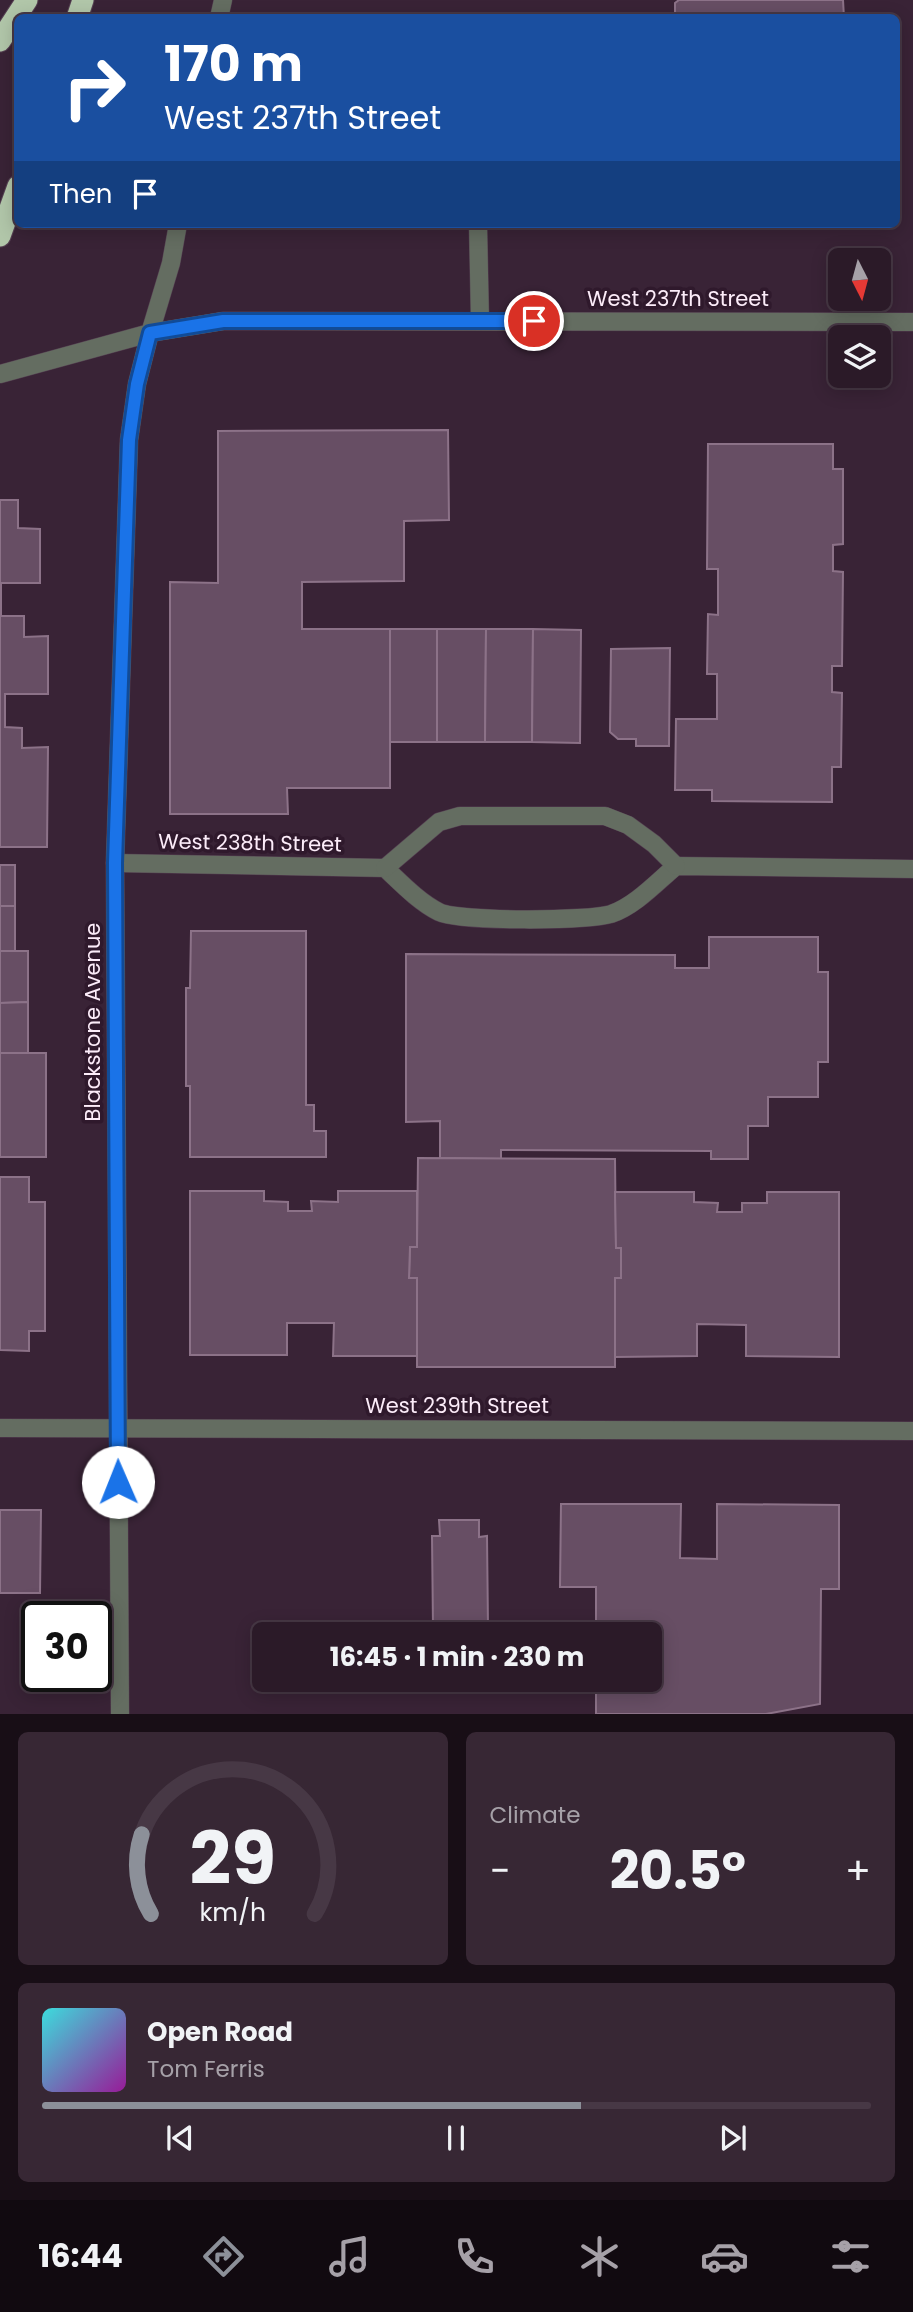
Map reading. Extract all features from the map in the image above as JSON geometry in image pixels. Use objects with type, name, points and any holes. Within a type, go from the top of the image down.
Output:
[{"type":"highway","points":[[0,41],[14,20]]},
{"type":"highway","points":[[0,236],[14,197]]},
{"type":"street","name":"Blackstone Avenue","points":[[120,1713],[115,863],[129,440],[137,384],[171,263],[177,228]]},
{"type":"street","points":[[478,228],[480,321]]},
{"type":"street","name":"West 237th Street","points":[[0,374],[150,333],[223,321],[913,321]]},
{"type":"street","points":[[676,866],[654,844],[628,825],[605,816],[460,816],[439,822],[385,868],[439,912],[461,918],[591,918],[613,914],[643,895],[676,866],[913,869]]},
{"type":"street","name":"West 238th Street","points":[[115,863],[385,868]]},
{"type":"street","name":"West 239th Street","points":[[0,1428],[913,1431]]},
{"type":"building","points":[[679,0],[843,0],[844,14],[675,14],[675,3]]},
{"type":"building","points":[[448,430],[449,520],[404,521],[404,581],[302,582],[302,629],[390,629],[390,788],[287,788],[288,814],[170,814],[170,582],[218,583],[218,431]]},
{"type":"building","points":[[708,444],[833,444],[833,469],[843,469],[843,544],[833,545],[833,571],[843,572],[842,666],[832,666],[832,692],[842,693],[841,767],[832,767],[832,802],[712,801],[712,790],[675,790],[676,719],[717,719],[717,674],[707,674],[708,614],[718,615],[718,569],[707,569]]},
{"type":"building","points":[[0,500],[18,500],[18,528],[40,529],[40,583],[1,583],[1,616],[24,616],[24,637],[48,636],[48,694],[5,694],[5,727],[22,728],[22,748],[48,747],[47,847],[0,847]]},
{"type":"building","points":[[390,629],[437,629],[437,742],[390,742]]},
{"type":"building","points":[[437,629],[486,629],[485,742],[437,742]]},
{"type":"building","points":[[486,629],[533,629],[532,742],[485,742]]},
{"type":"building","points":[[533,629],[581,630],[580,743],[532,742]]},
{"type":"building","points":[[670,648],[669,746],[636,746],[636,739],[618,739],[610,732],[611,649]]},
{"type":"building","points":[[0,865],[15,865],[15,906],[0,906]]},
{"type":"building","points":[[0,906],[15,906],[15,951],[0,951]]},
{"type":"building","points":[[191,931],[306,931],[306,1105],[314,1105],[314,1131],[326,1131],[326,1157],[190,1157],[190,1086],[186,1086],[186,988],[190,988]]},
{"type":"building","points":[[709,937],[818,937],[818,972],[828,972],[828,1062],[818,1062],[818,1097],[768,1097],[768,1126],[748,1126],[748,1159],[711,1159],[711,1151],[501,1150],[501,1159],[440,1158],[440,1121],[406,1122],[406,954],[675,955],[675,968],[709,968]]},
{"type":"building","points":[[0,951],[28,951],[28,1002],[0,1003]]},
{"type":"building","points":[[28,1002],[28,1053],[0,1053],[0,1003]]},
{"type":"building","points":[[0,1053],[46,1053],[46,1157],[0,1157]]},
{"type":"building","points":[[418,1158],[615,1159],[616,1248],[621,1248],[621,1278],[615,1278],[615,1367],[417,1367],[417,1278],[409,1278],[410,1247],[417,1247]]},
{"type":"building","points":[[0,1177],[29,1177],[29,1202],[45,1202],[45,1331],[29,1331],[29,1351],[0,1350]]},
{"type":"building","points":[[190,1191],[264,1191],[264,1201],[288,1202],[288,1211],[312,1211],[311,1201],[338,1202],[338,1191],[417,1191],[417,1247],[410,1247],[409,1278],[417,1278],[417,1356],[333,1356],[334,1323],[287,1323],[287,1355],[190,1355]]},
{"type":"building","points":[[615,1192],[694,1192],[694,1202],[718,1203],[717,1212],[742,1212],[742,1203],[767,1203],[767,1192],[839,1192],[839,1357],[746,1356],[746,1325],[697,1324],[697,1356],[615,1357],[615,1278],[621,1278],[621,1248],[616,1248]]},
{"type":"building","points":[[561,1504],[681,1504],[680,1558],[717,1559],[717,1504],[839,1505],[839,1589],[821,1589],[820,1704],[766,1714],[596,1714],[596,1692],[662,1692],[662,1622],[596,1622],[596,1587],[560,1587]]},
{"type":"building","points":[[0,1510],[41,1510],[40,1593],[0,1593]]},
{"type":"building","points":[[439,1520],[479,1520],[479,1537],[487,1536],[488,1622],[433,1622],[432,1536],[440,1536]]},
{"type":"route","points":[[118,1482],[115,863],[129,440],[137,384],[150,333],[223,321],[534,321]]}]
